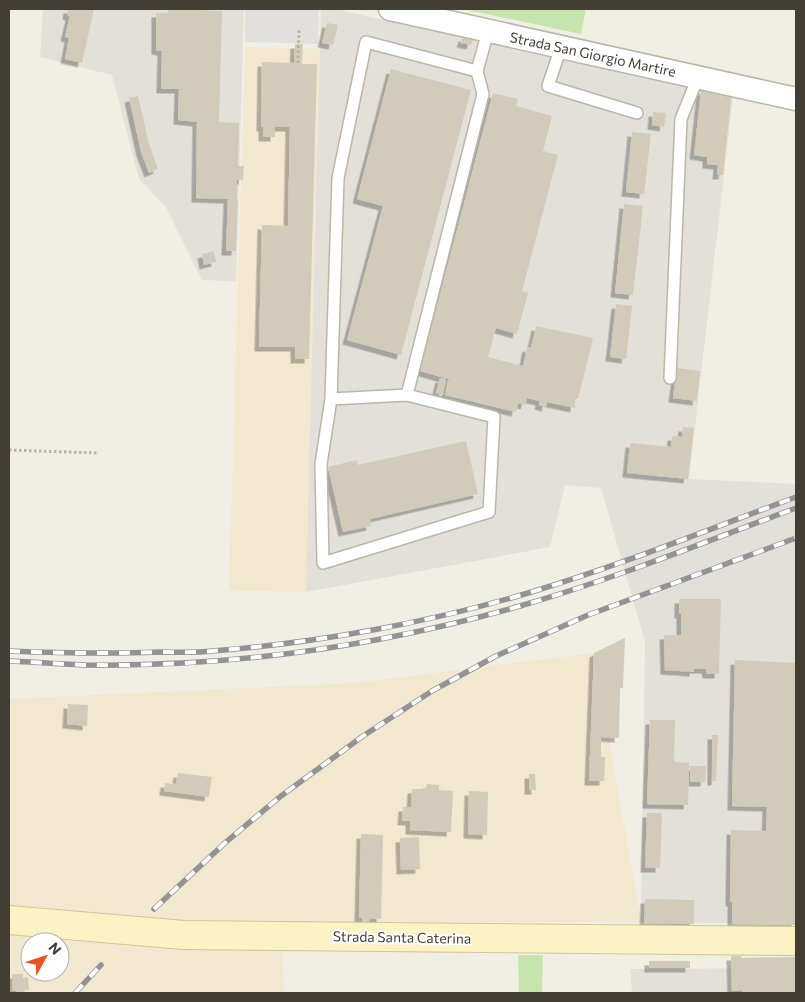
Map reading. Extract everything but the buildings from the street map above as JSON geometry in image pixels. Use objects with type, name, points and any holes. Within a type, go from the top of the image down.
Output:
[{"type":"street","name":"Strada San Giorgio Martire","points":[[390,9],[796,99]]},
{"type":"street","name":"Strada Santa Caterina","points":[[9,920],[184,935],[796,941]]},
{"type":"lane","points":[[407,395],[483,94],[477,71],[488,30]]},
{"type":"lane","points":[[331,399],[407,395],[494,417],[489,512],[323,563],[321,464],[331,399],[338,178],[366,42],[477,71]]},
{"type":"lane","points":[[561,46],[548,86],[637,113]]},
{"type":"lane","points":[[670,378],[681,119],[698,77]]},
{"type":"path","points":[[298,63],[299,30]]},
{"type":"path","points":[[9,450],[98,453]]},
{"type":"shaded area","points":[[43,9],[244,9],[236,281],[202,280],[166,207],[139,179],[112,75],[40,57]]},
{"type":"shaded area","points":[[245,9],[319,9],[318,44],[245,42]]},
{"type":"shaded area","points":[[321,9],[336,9],[506,48],[733,96],[689,479],[796,484],[796,924],[641,922],[645,642],[601,488],[565,485],[550,547],[306,592]]},
{"type":"shaded area","points":[[245,47],[321,49],[306,592],[229,590]]},
{"type":"shaded area","points":[[594,653],[641,922],[281,923],[284,993],[9,993],[9,699],[355,683]]},
{"type":"shaded area","points":[[796,968],[796,993],[632,993],[630,969]]},
{"type":"green space","points":[[463,9],[586,9],[581,34]]},
{"type":"green space","points":[[518,955],[543,955],[542,993],[519,993]]},
{"type":"railway","points":[[9,651],[65,653],[206,652],[291,643],[372,630],[451,614],[528,593],[629,559],[796,497]]},
{"type":"railway","points":[[9,661],[86,665],[141,665],[250,658],[359,643],[467,620],[520,606],[659,560],[796,508]]},
{"type":"railway","points":[[154,909],[226,842],[281,796],[363,736],[432,691],[496,656],[588,615],[796,538]]},
{"type":"railway","points":[[75,993],[101,965]]}]
